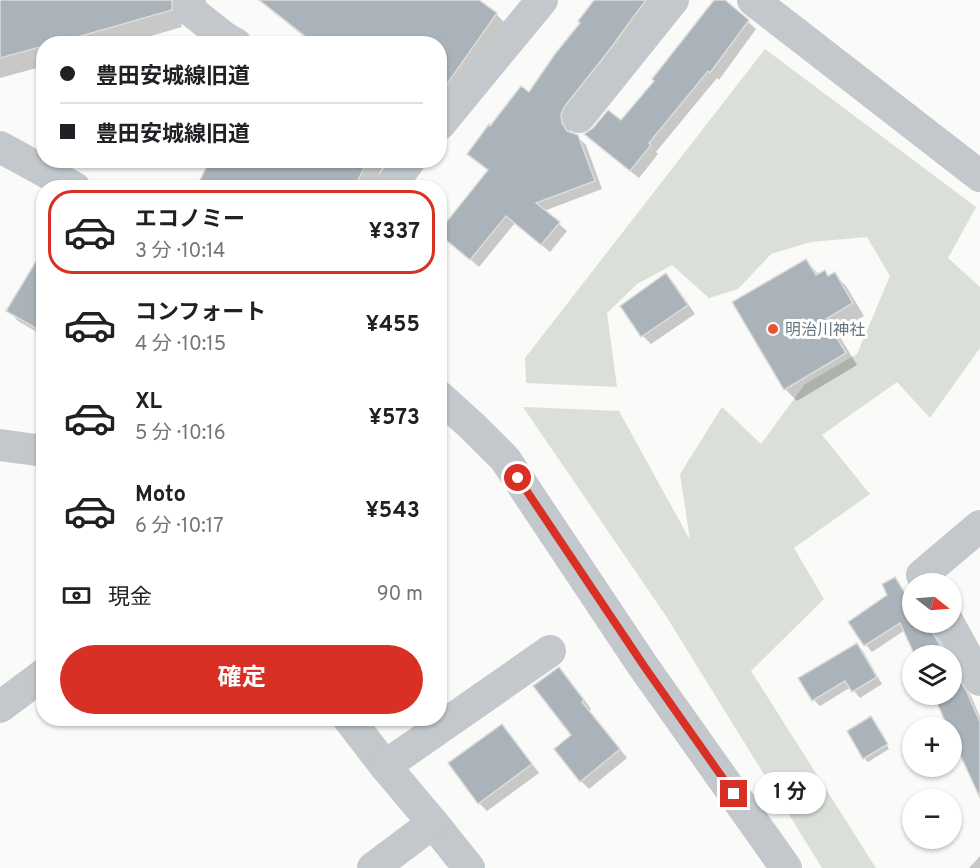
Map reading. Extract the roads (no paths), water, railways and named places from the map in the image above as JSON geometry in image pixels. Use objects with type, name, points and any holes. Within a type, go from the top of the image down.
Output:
[{"type":"street","points":[[190,0],[190,10],[223,36]]},
{"type":"street","points":[[447,115],[542,0]]},
{"type":"street","points":[[579,117],[673,0]]},
{"type":"street","points":[[753,0],[787,10],[980,176]]},
{"type":"street","points":[[0,147],[36,167]]},
{"type":"street","points":[[38,168],[60,180]]},
{"type":"street","points":[[447,403],[505,459],[644,666],[786,868]]},
{"type":"street","points":[[0,445],[36,450]]},
{"type":"street","points":[[924,573],[980,526]]},
{"type":"street","points":[[954,633],[980,680]]},
{"type":"street","points":[[447,723],[550,651]]},
{"type":"street","points":[[0,707],[36,680]]},
{"type":"street","points":[[354,726],[469,868]]},
{"type":"street","points":[[385,766],[442,726]]},
{"type":"street","points":[[373,868],[433,823]]},
{"type":"place","name":"明治川神社","points":[[773,329]]}]
